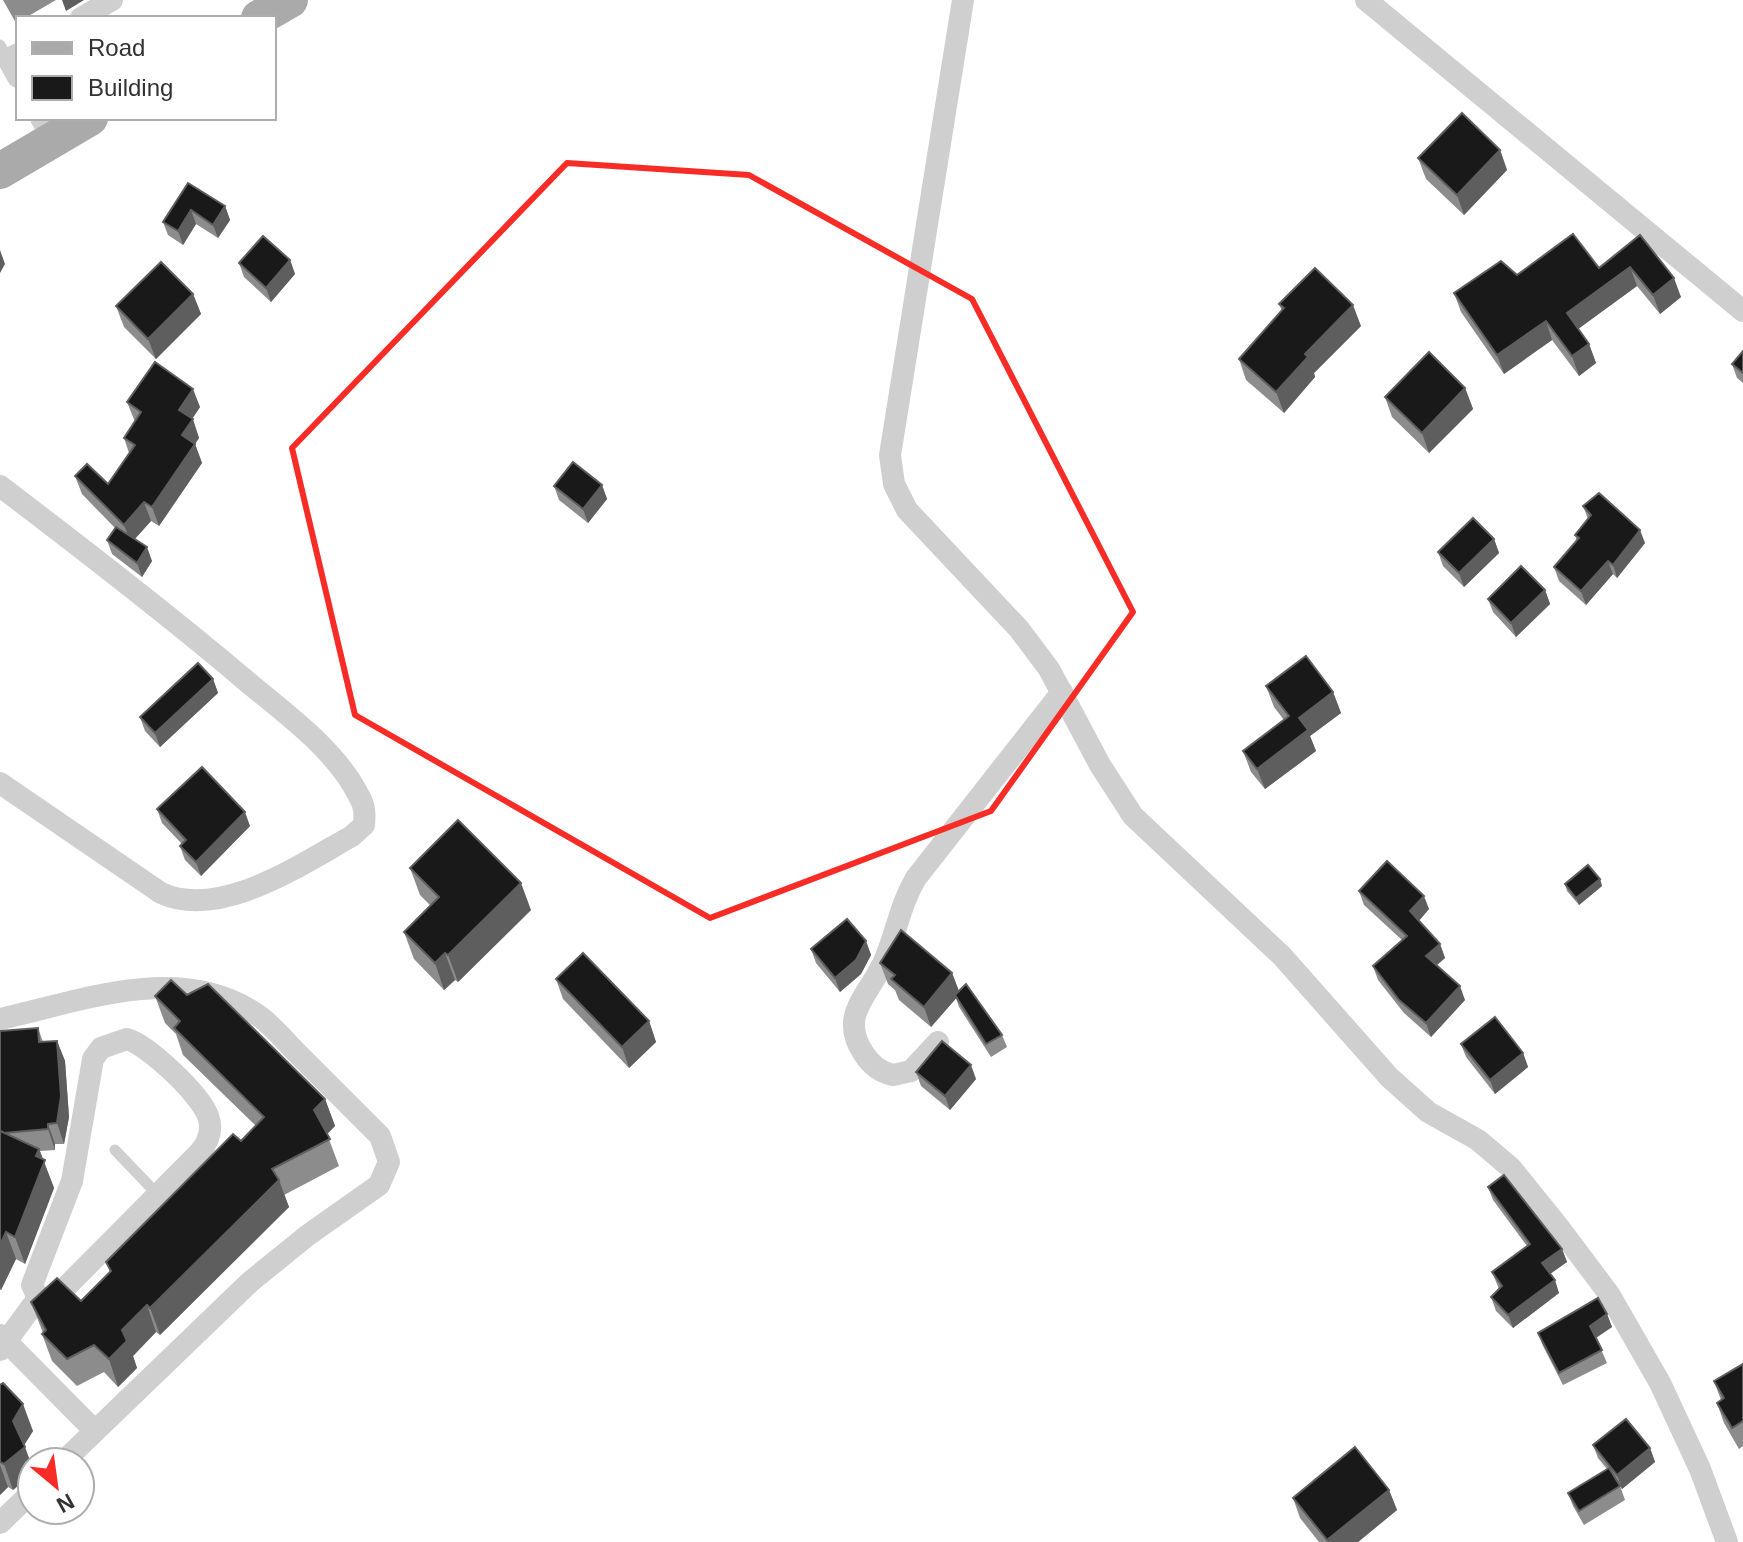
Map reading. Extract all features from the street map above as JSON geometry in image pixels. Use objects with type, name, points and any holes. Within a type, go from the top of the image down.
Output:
[{"type":"main road","points":[[262,16],[290,0]]},
{"type":"main road","points":[[0,171],[47,129],[82,120]]},
{"type":"street","points":[[84,16],[112,0]]},
{"type":"street","points":[[963,0],[894,425],[890,470],[907,510],[1019,629],[1062,692],[1100,765],[1133,816],[1282,956],[1389,1077],[1428,1112],[1478,1140],[1511,1168],[1561,1230],[1609,1294],[1660,1383],[1700,1469],[1727,1542]]},
{"type":"street","points":[[1366,0],[1743,311]]},
{"type":"street","points":[[0,486],[152,601],[305,731],[329,754],[359,794],[365,808],[364,825],[352,836],[253,886],[213,901],[186,902],[161,893],[0,783]]},
{"type":"street","points":[[938,1042],[911,1071],[893,1075],[884,1073],[868,1060],[858,1046],[852,1033],[854,1018],[886,958],[904,899],[916,878],[1062,692]]},
{"type":"street","points":[[0,1019],[115,992],[153,988],[206,991],[234,1001],[261,1017],[380,1136],[388,1153],[387,1170],[373,1191],[315,1230],[250,1282],[80,1446]]},
{"type":"street","points":[[113,1041],[140,1043],[201,1104],[209,1119],[206,1145],[53,1299],[38,1298],[32,1285],[72,1181],[93,1059],[101,1048],[113,1041]]},
{"type":"street","points":[[38,1298],[2,1343],[95,1431]]},
{"type":"street","points":[[0,1523],[16,1508]]},
{"type":"lane","points":[[115,1150],[158,1195]]},
{"type":"highlighted area","points":[[567,163],[749,175],[972,299],[1133,612],[991,811],[710,918],[355,715],[292,448]]},
{"type":"building","points":[[1462,113],[1500,150],[1457,195],[1418,158]]},
{"type":"building","points":[[188,183],[225,206],[213,225],[191,210],[178,231],[163,222]]},
{"type":"building","points":[[1573,234],[1599,268],[1640,235],[1674,278],[1653,295],[1630,267],[1567,313],[1589,344],[1572,356],[1546,321],[1497,355],[1454,293],[1501,261],[1517,275]]},
{"type":"building","points":[[263,236],[290,260],[266,288],[239,263]]},
{"type":"building","points":[[161,262],[193,294],[148,339],[116,306]]},
{"type":"building","points":[[1315,268],[1353,305],[1305,354],[1308,357],[1276,392],[1239,359],[1284,308],[1279,304]]},
{"type":"building","points":[[1743,351],[1743,373],[1732,364]]},
{"type":"building","points":[[1429,352],[1465,388],[1422,433],[1385,397]]},
{"type":"building","points":[[155,362],[193,389],[179,410],[193,419],[182,435],[195,444],[152,507],[144,502],[124,525],[75,476],[87,464],[108,484],[135,445],[124,438],[141,412],[127,402]]},
{"type":"building","points":[[573,462],[602,485],[583,509],[554,486]]},
{"type":"building","points":[[1599,493],[1640,530],[1613,565],[1608,561],[1581,591],[1554,567],[1579,538],[1575,535],[1591,515],[1583,506]]},
{"type":"building","points":[[1473,518],[1494,539],[1459,573],[1438,552]]},
{"type":"building","points":[[116,527],[147,547],[137,563],[107,540]]},
{"type":"building","points":[[1521,566],[1545,590],[1511,623],[1488,599]]},
{"type":"building","points":[[1306,656],[1333,692],[1299,718],[1308,730],[1257,769],[1243,751],[1289,716],[1266,686]]},
{"type":"building","points":[[198,663],[213,679],[155,733],[140,717]]},
{"type":"building","points":[[202,767],[245,812],[196,862],[180,846],[186,840],[157,809]]},
{"type":"building","points":[[458,820],[521,883],[448,955],[445,953],[435,963],[404,932],[439,897],[410,868]]},
{"type":"building","points":[[1387,861],[1424,896],[1410,911],[1440,944],[1426,956],[1460,986],[1426,1023],[1399,1000],[1373,966],[1407,936],[1359,891]]},
{"type":"building","points":[[1588,865],[1600,879],[1576,898],[1565,884]]},
{"type":"building","points":[[847,919],[866,941],[856,960],[835,978],[811,949]]},
{"type":"building","points":[[901,930],[952,973],[924,1007],[891,979],[895,975],[880,963]]},
{"type":"building","points":[[583,953],[649,1021],[622,1047],[556,979]]},
{"type":"building","points":[[171,980],[187,995],[208,984],[325,1099],[314,1110],[330,1139],[272,1169],[279,1180],[150,1308],[147,1305],[122,1330],[127,1341],[109,1359],[94,1345],[67,1359],[42,1334],[46,1330],[31,1302],[57,1278],[81,1301],[111,1271],[106,1262],[233,1134],[241,1141],[264,1117],[174,1028],[180,1021],[155,996]]},
{"type":"building","points":[[966,984],[1002,1035],[986,1044],[955,995]]},
{"type":"building","points":[[1495,1017],[1523,1053],[1490,1080],[1461,1044]]},
{"type":"building","points":[[38,1028],[39,1042],[57,1041],[61,1096],[57,1123],[48,1124],[48,1129],[4,1133],[0,1131],[0,1031]]},
{"type":"building","points":[[942,1041],[971,1065],[945,1096],[916,1072]]},
{"type":"building","points":[[0,1131],[39,1149],[36,1156],[45,1160],[15,1237],[6,1232],[0,1245]]},
{"type":"building","points":[[1504,1175],[1562,1249],[1542,1263],[1555,1280],[1508,1315],[1491,1297],[1502,1286],[1492,1272],[1530,1244],[1488,1187]]},
{"type":"building","points":[[1598,1298],[1607,1314],[1590,1326],[1602,1350],[1559,1373],[1538,1333]]},
{"type":"building","points":[[1743,1364],[1743,1421],[1732,1428],[1717,1403],[1724,1398],[1714,1381]]},
{"type":"building","points":[[3,1383],[23,1404],[13,1421],[25,1446],[16,1446],[16,1454],[4,1464],[0,1462],[0,1385]]},
{"type":"building","points":[[1626,1419],[1650,1448],[1617,1475],[1593,1445]]},
{"type":"building","points":[[1355,1447],[1389,1490],[1327,1540],[1293,1498]]},
{"type":"building","points":[[1609,1468],[1620,1486],[1579,1511],[1568,1493]]}]
